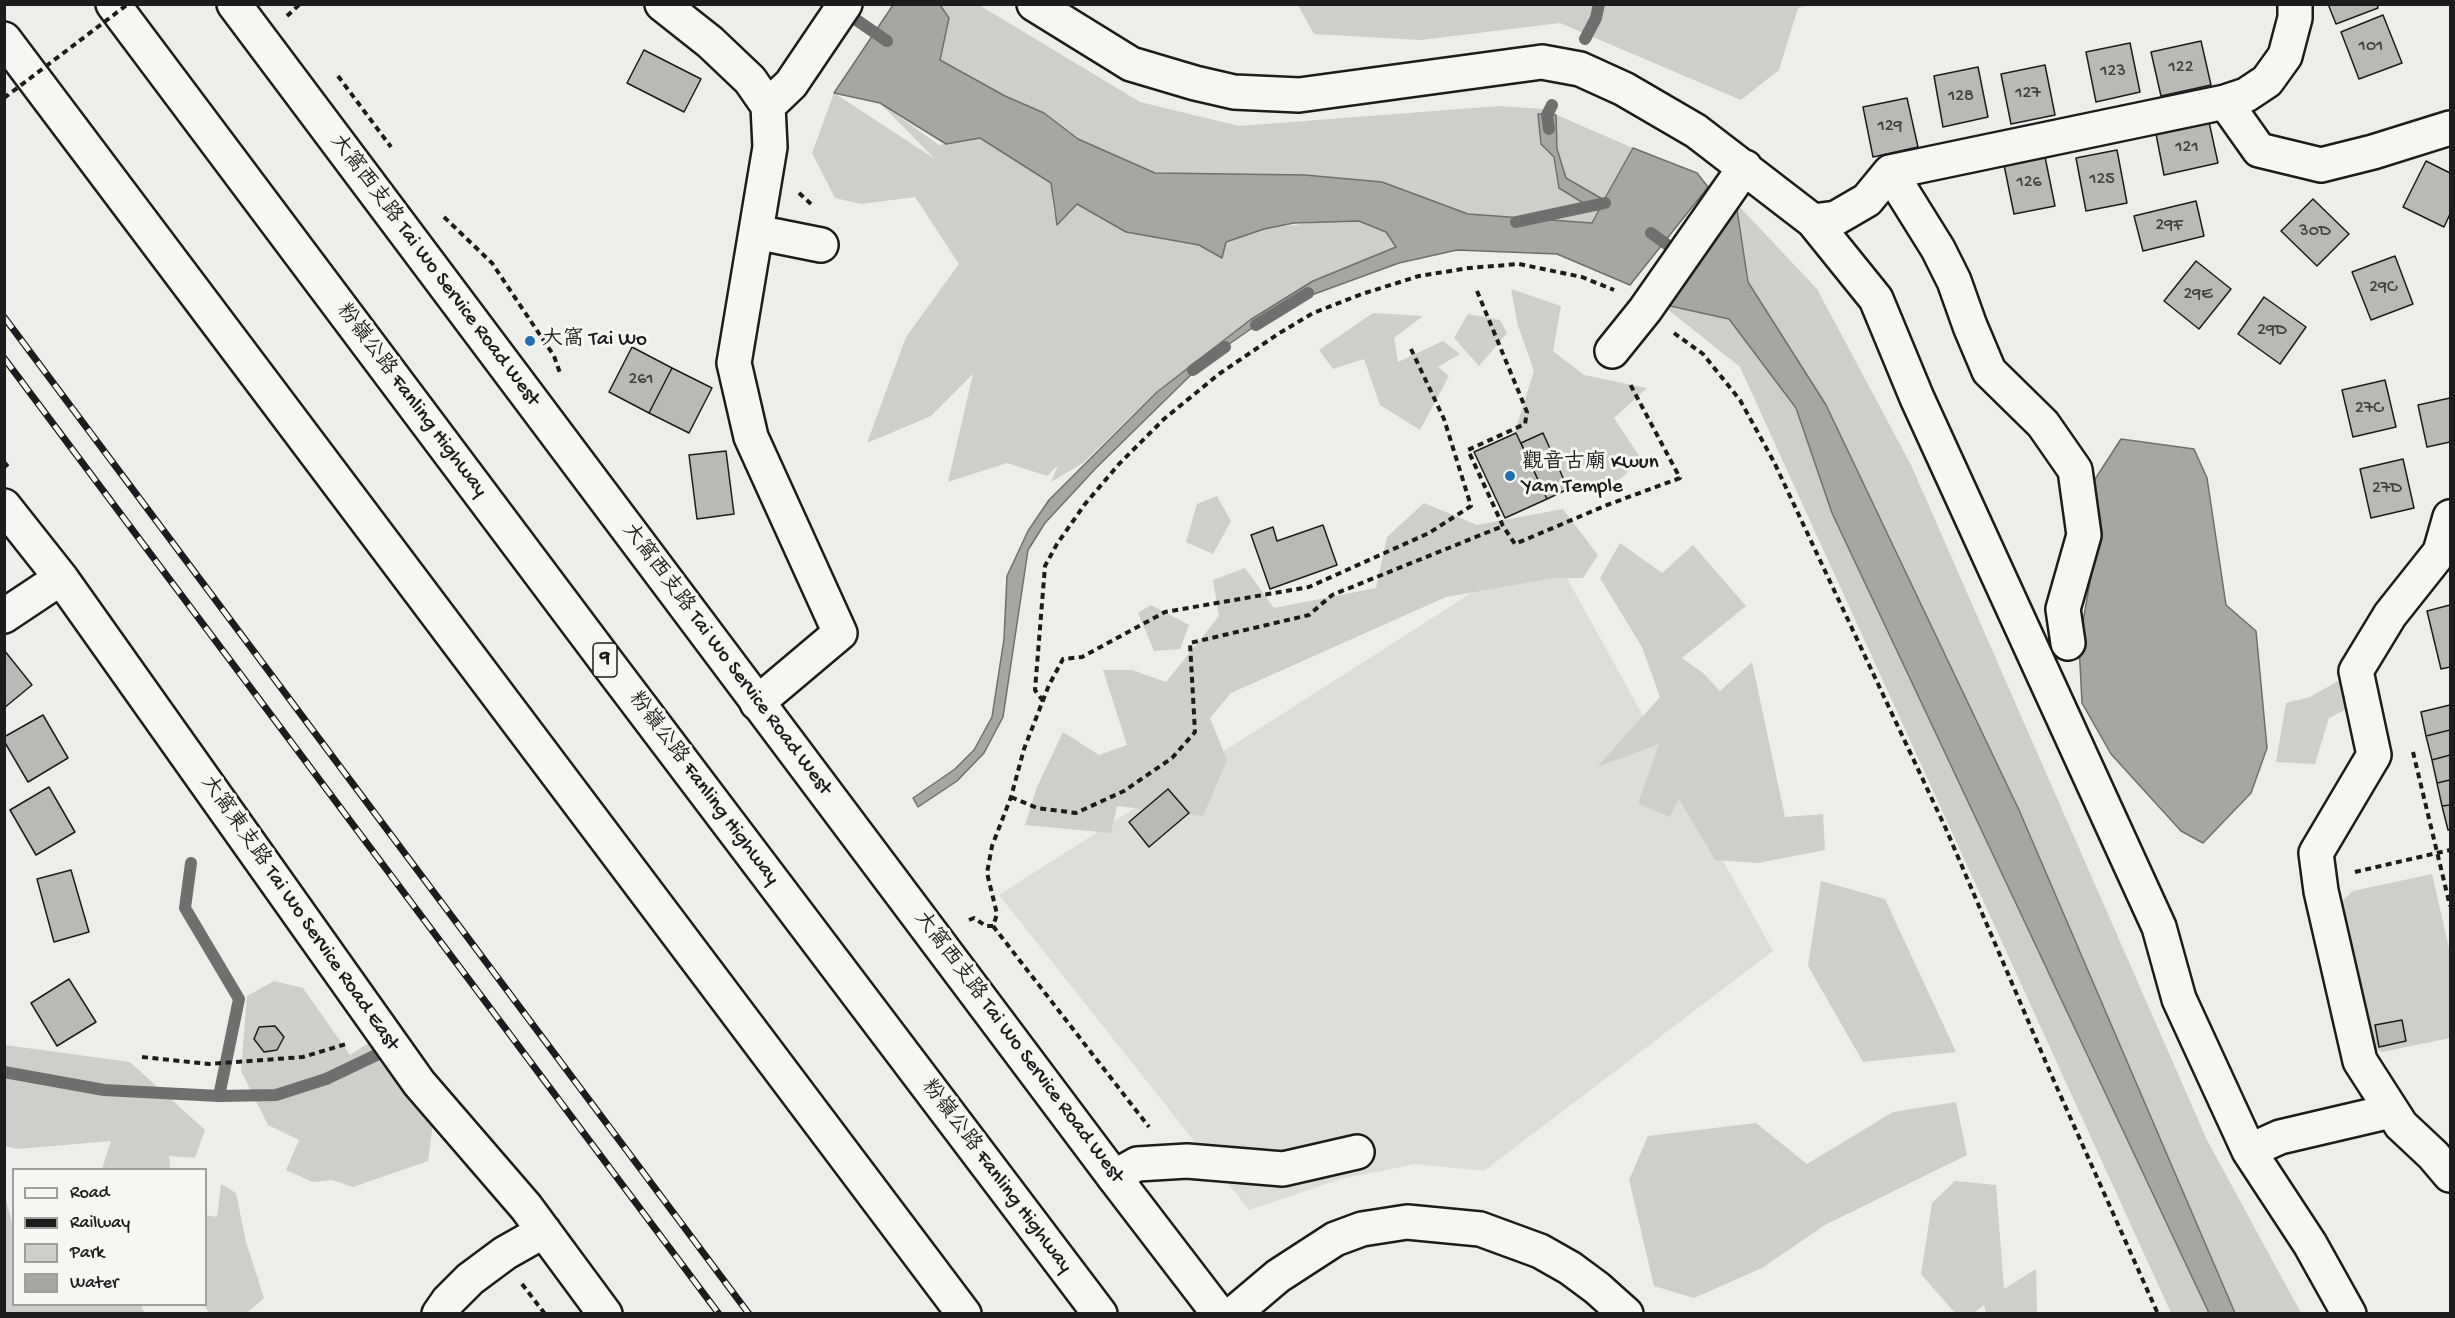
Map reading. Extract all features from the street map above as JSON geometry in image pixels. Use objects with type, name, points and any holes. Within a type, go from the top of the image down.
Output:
[{"type":"main road","name":"粉嶺公路 Fanling Highway","points":[[113,4],[619,679],[1100,1314]]},
{"type":"main road","name":"大窩西支路 Tai Wo Service Road West","points":[[234,4],[1113,1177],[1219,1314]]},
{"type":"main road","points":[[662,4],[710,42],[750,80],[768,106],[770,147],[734,363],[751,437],[846,638],[757,703]]},
{"type":"main road","points":[[768,106],[791,84],[845,4]]},
{"type":"main road","points":[[1034,4],[1131,64],[1234,92],[1299,95],[1542,62],[1580,69],[1624,89],[1696,131],[1813,221],[1876,299],[1917,398],[2159,927],[2179,999],[2249,1151],[2310,1244],[2349,1314]]},
{"type":"main road","points":[[1813,221],[1836,218],[1867,200],[1890,172],[2225,102],[2246,95],[2267,81],[2285,56],[2295,18],[2295,4]]},
{"type":"main road","points":[[4,39],[964,1314]]},
{"type":"main road","points":[[2225,102],[2259,150],[2321,165],[2451,128]]},
{"type":"main road","points":[[1612,351],[1648,305],[1744,167]]},
{"type":"main road","points":[[1890,172],[1938,249],[1954,281],[1989,371],[2043,424],[2075,470],[2084,535],[2063,609],[2068,643]]},
{"type":"main road","points":[[756,232],[821,245]]},
{"type":"main road","points":[[2451,517],[2440,552],[2390,615],[2356,671],[2374,755],[2316,853],[2320,881],[2360,1061],[2401,1125],[2451,1175]]},
{"type":"main road","name":"大窩東支路 Tai Wo Service Road East","points":[[9,520],[61,578],[364,1034],[409,1070],[526,1206],[604,1314]]},
{"type":"main road","points":[[4,616],[61,578]]},
{"type":"main road","points":[[2249,1151],[2280,1137],[2391,1111]]},
{"type":"main road","points":[[1113,1177],[1137,1164],[1187,1161],[1283,1169],[1356,1152]]},
{"type":"main road","points":[[1233,1314],[1278,1276],[1335,1239],[1362,1229],[1407,1222],[1480,1229],[1540,1251],[1570,1268],[1626,1314]]},
{"type":"main road","points":[[439,1314],[470,1280],[505,1253],[544,1231]]},
{"type":"path","points":[[4,98],[128,4]]},
{"type":"path","points":[[1043,701],[1035,690],[1045,566],[1057,544],[1085,504],[1119,464],[1164,419],[1219,375],[1278,334],[1313,313],[1419,276],[1469,268],[1519,264],[1582,277],[1648,305],[1703,354],[1740,400],[1774,462],[1946,829],[2045,1062],[2158,1314]]},
{"type":"path","points":[[1477,291],[1527,411],[1525,424],[1468,450],[1503,526],[1515,544],[1680,478],[1612,351]]},
{"type":"path","points":[[993,926],[997,914],[987,873],[992,846],[1011,797],[1024,749],[1063,658],[1082,657],[1165,612],[1309,587],[1429,533],[1471,507],[1444,419],[1411,349]]},
{"type":"path","points":[[1011,797],[1037,808],[1076,813],[1124,791],[1172,758],[1195,732],[1190,643],[1309,615],[1332,596],[1503,526]]},
{"type":"path","points":[[2413,751],[2451,906]]},
{"type":"path","points":[[2320,881],[2451,850]]},
{"type":"path","points":[[967,921],[974,918],[986,926],[993,926]]},
{"type":"path","points":[[993,926],[1167,1149],[1173,1162]]},
{"type":"path","points":[[142,1057],[209,1064],[303,1058],[364,1034]]},
{"type":"shaded area","points":[[1548,544],[1773,951],[1484,1171],[1416,1164],[1341,1179],[1249,1210],[999,895]]},
{"type":"green space","points":[[940,5],[979,5],[1140,102],[1239,126],[1499,106],[1543,109],[1633,148],[1589,229],[1473,216],[1382,182],[1305,175],[1163,177],[1078,139],[1044,113],[1010,99],[940,60],[949,19]]},
{"type":"green space","points":[[1298,5],[1808,5],[1798,8],[1779,70],[1741,100],[1560,23],[1421,40],[1314,34]]},
{"type":"green space","points":[[834,93],[935,159],[880,103],[939,145],[980,138],[1051,183],[1057,225],[1076,204],[1126,232],[1199,245],[1221,258],[1226,242],[1259,229],[1353,218],[1386,232],[1397,248],[1313,281],[1250,320],[1157,391],[1083,463],[1051,482],[1058,465],[1047,476],[1007,463],[948,482],[973,374],[931,416],[867,443],[906,337],[959,264],[915,197],[861,204],[835,198],[812,153]]},
{"type":"green space","points":[[1736,203],[1817,289],[1911,465],[2207,1140],[2301,1313],[2171,1313],[1740,367],[1661,304]]},
{"type":"green space","points":[[1511,289],[1561,306],[1553,351],[1584,375],[1647,388],[1614,418],[1640,457],[1623,477],[1599,491],[1554,482],[1505,463],[1534,371],[1518,326]]},
{"type":"green space","points":[[1373,313],[1423,316],[1394,338],[1398,362],[1443,341],[1460,354],[1438,367],[1449,376],[1420,430],[1380,405],[1364,359],[1333,369],[1319,350]]},
{"type":"green space","points":[[1468,314],[1500,320],[1507,333],[1479,366],[1454,338]]},
{"type":"green space","points":[[1217,496],[1231,521],[1213,554],[1186,542],[1197,504]]},
{"type":"green space","points":[[1424,503],[1477,525],[1563,509],[1598,555],[1583,578],[1554,578],[1446,597],[1231,693],[1210,718],[1227,760],[1203,816],[1117,806],[1111,833],[1025,825],[1037,787],[1063,732],[1099,755],[1127,745],[1103,670],[1132,670],[1166,682],[1219,616],[1213,580],[1245,568],[1274,608],[1376,588],[1387,537]]},
{"type":"green space","points":[[1620,543],[1662,573],[1693,545],[1746,606],[1682,658],[1703,673],[1720,691],[1752,662],[1785,817],[1823,814],[1825,850],[1758,863],[1715,860],[1679,799],[1670,817],[1638,804],[1659,744],[1597,767],[1660,697],[1642,647],[1600,578]]},
{"type":"green space","points":[[1151,605],[1189,625],[1180,649],[1154,651],[1138,613]]},
{"type":"green space","points":[[2345,677],[2353,706],[2329,718],[2315,764],[2276,762],[2286,703],[2310,697]]},
{"type":"green space","points":[[2432,874],[2450,952],[2450,1038],[2382,1052],[2370,1045],[2341,909],[2344,899],[2353,891]]},
{"type":"green space","points":[[1821,881],[1885,899],[1956,1052],[1863,1062],[1808,966]]},
{"type":"green space","points":[[274,981],[303,988],[350,1055],[400,1023],[438,1085],[428,1161],[353,1187],[332,1180],[313,1182],[286,1170],[299,1140],[268,1125],[241,1071],[247,996]]},
{"type":"green space","points":[[5,1045],[130,1062],[205,1130],[195,1158],[169,1156],[170,1168],[102,1168],[111,1141],[18,1149],[5,1146]]},
{"type":"green space","points":[[1956,1102],[1967,1155],[1825,1225],[1762,1268],[1694,1298],[1654,1286],[1629,1180],[1648,1136],[1756,1123],[1807,1164],[1893,1112]]},
{"type":"green space","points":[[1955,1181],[1996,1185],[2004,1289],[2036,1269],[2037,1313],[1986,1313],[1984,1305],[1974,1313],[1955,1313],[1921,1274],[1932,1203]]},
{"type":"green space","points":[[221,1184],[236,1193],[246,1242],[264,1298],[247,1313],[209,1313],[205,1306],[207,1306],[207,1215],[217,1217]]},
{"type":"green space","points":[[5,1195],[12,1223],[12,1306],[141,1306],[144,1313],[5,1313]]},
{"type":"water","points":[[893,5],[940,5],[949,18],[940,60],[1005,96],[1044,113],[1078,139],[1155,173],[1305,175],[1382,182],[1468,214],[1592,223],[1599,210],[1593,209],[1559,188],[1554,157],[1541,144],[1538,114],[1556,115],[1557,149],[1566,178],[1604,200],[1633,148],[1697,173],[1708,187],[1630,285],[1557,254],[1457,250],[1399,263],[1287,304],[1206,360],[1096,468],[1045,523],[1028,550],[1003,717],[984,753],[957,781],[918,807],[913,798],[955,769],[974,750],[992,717],[1004,639],[1007,576],[1028,531],[1049,500],[1157,392],[1250,320],[1313,281],[1396,247],[1386,232],[1359,221],[1294,223],[1264,229],[1226,242],[1222,258],[1199,245],[1126,232],[1077,204],[1057,225],[1051,183],[980,138],[946,144],[880,103],[834,93]]},
{"type":"water","points":[[1736,203],[1748,282],[1826,405],[2019,810],[2235,1313],[2209,1313],[1832,513],[1796,408],[1729,319],[1661,304]]},
{"type":"water","points":[[2121,439],[2194,449],[2207,478],[2226,605],[2256,631],[2267,748],[2251,793],[2203,843],[2181,831],[2111,754],[2082,703],[2079,644],[2095,553],[2090,487]]},
{"type":"building","points":[[2328,4],[2377,4],[2378,8],[2336,24]]},
{"type":"building","points":[[2383,15],[2402,63],[2359,79],[2341,32]]},
{"type":"building","points":[[2201,41],[2211,85],[2161,96],[2151,52]]},
{"type":"building","points":[[2130,43],[2140,92],[2096,102],[2086,52]]},
{"type":"building","points":[[644,50],[701,79],[684,112],[627,83]]},
{"type":"building","points":[[2045,65],[2055,115],[2011,124],[2001,74]]},
{"type":"building","points":[[1978,67],[1988,117],[1943,127],[1934,76]]},
{"type":"building","points":[[1907,98],[1918,147],[1873,157],[1863,107]]},
{"type":"building","points":[[2209,122],[2218,163],[2164,175],[2156,134]]},
{"type":"building","points":[[2117,150],[2127,203],[2086,211],[2076,158]]},
{"type":"building","points":[[2044,152],[2055,206],[2014,214],[2003,160]]},
{"type":"building","points":[[2426,161],[2450,173],[2450,214],[2444,227],[2403,207]]},
{"type":"building","points":[[2313,199],[2349,234],[2317,266],[2281,231]]},
{"type":"building","points":[[2196,201],[2204,236],[2143,251],[2134,216]]},
{"type":"building","points":[[2395,256],[2413,304],[2371,320],[2352,272]]},
{"type":"building","points":[[2196,261],[2231,289],[2199,329],[2164,301]]},
{"type":"building","points":[[2264,297],[2306,327],[2280,364],[2238,334]]},
{"type":"building","points":[[632,347],[672,368],[649,413],[609,392]]},
{"type":"building","points":[[672,368],[712,388],[689,433],[649,413]]},
{"type":"building","points":[[2385,380],[2396,427],[2353,437],[2342,390]]},
{"type":"building","points":[[2450,398],[2450,442],[2427,447],[2418,405]]},
{"type":"building","name":"觀音古廟 Kwun Yam Temple","points":[[1516,433],[1547,499],[1505,518],[1474,452]]},
{"type":"building","points":[[1543,433],[1568,489],[1547,499],[1521,443]]},
{"type":"building","points":[[726,451],[734,514],[697,519],[689,455]]},
{"type":"building","points":[[2403,459],[2414,508],[2371,518],[2360,469]]},
{"type":"building","points":[[1323,525],[1337,565],[1270,589],[1251,535],[1273,527],[1277,541]]},
{"type":"building","points":[[2450,605],[2450,667],[2441,669],[2427,611]]},
{"type":"building","points":[[4,650],[32,685],[4,708]]},
{"type":"building","points":[[2450,705],[2450,730],[2426,736],[2421,712]]},
{"type":"building","points":[[43,715],[68,758],[28,782],[4,741],[4,737]]},
{"type":"building","points":[[2450,730],[2450,755],[2432,760],[2426,736]]},
{"type":"building","points":[[2450,755],[2450,780],[2437,783],[2432,760]]},
{"type":"building","points":[[2450,780],[2450,805],[2442,806],[2437,783]]},
{"type":"building","points":[[49,787],[75,832],[36,855],[10,810]]},
{"type":"building","points":[[1168,789],[1189,813],[1149,847],[1129,822]]},
{"type":"building","points":[[2450,805],[2450,830],[2448,830],[2442,806]]},
{"type":"building","points":[[71,870],[89,932],[54,942],[37,879]]},
{"type":"building","points":[[69,979],[96,1022],[57,1046],[31,1003]]},
{"type":"building","points":[[2402,1020],[2406,1041],[2379,1047],[2375,1025]]},
{"type":"building","points":[[275,1026],[284,1037],[277,1050],[264,1052],[254,1039],[259,1027]]},
{"type":"waterway","points":[[1585,39],[1596,18],[1599,4]]},
{"type":"waterway","points":[[842,10],[887,41]]},
{"type":"waterway","points":[[1549,129],[1547,115],[1552,105]]},
{"type":"waterway","points":[[1516,222],[1605,203]]},
{"type":"waterway","points":[[1651,233],[1683,256]]},
{"type":"waterway","points":[[1256,325],[1308,293]]},
{"type":"waterway","points":[[1193,370],[1225,347]]},
{"type":"waterway","points":[[4,1072],[104,1090],[219,1096],[239,999],[185,908],[191,863]]},
{"type":"waterway","points":[[219,1096],[276,1095],[326,1079],[391,1048]]},
{"type":"railway","points":[[4,317],[749,1314]]},
{"type":"railway","points":[[4,358],[719,1314]]},
{"type":"place","name":"大窩 Tai Wo","points":[[530,341]]},
{"type":"place","name":"觀音古廟 Kwun Yam Temple","points":[[1510,476]]}]
